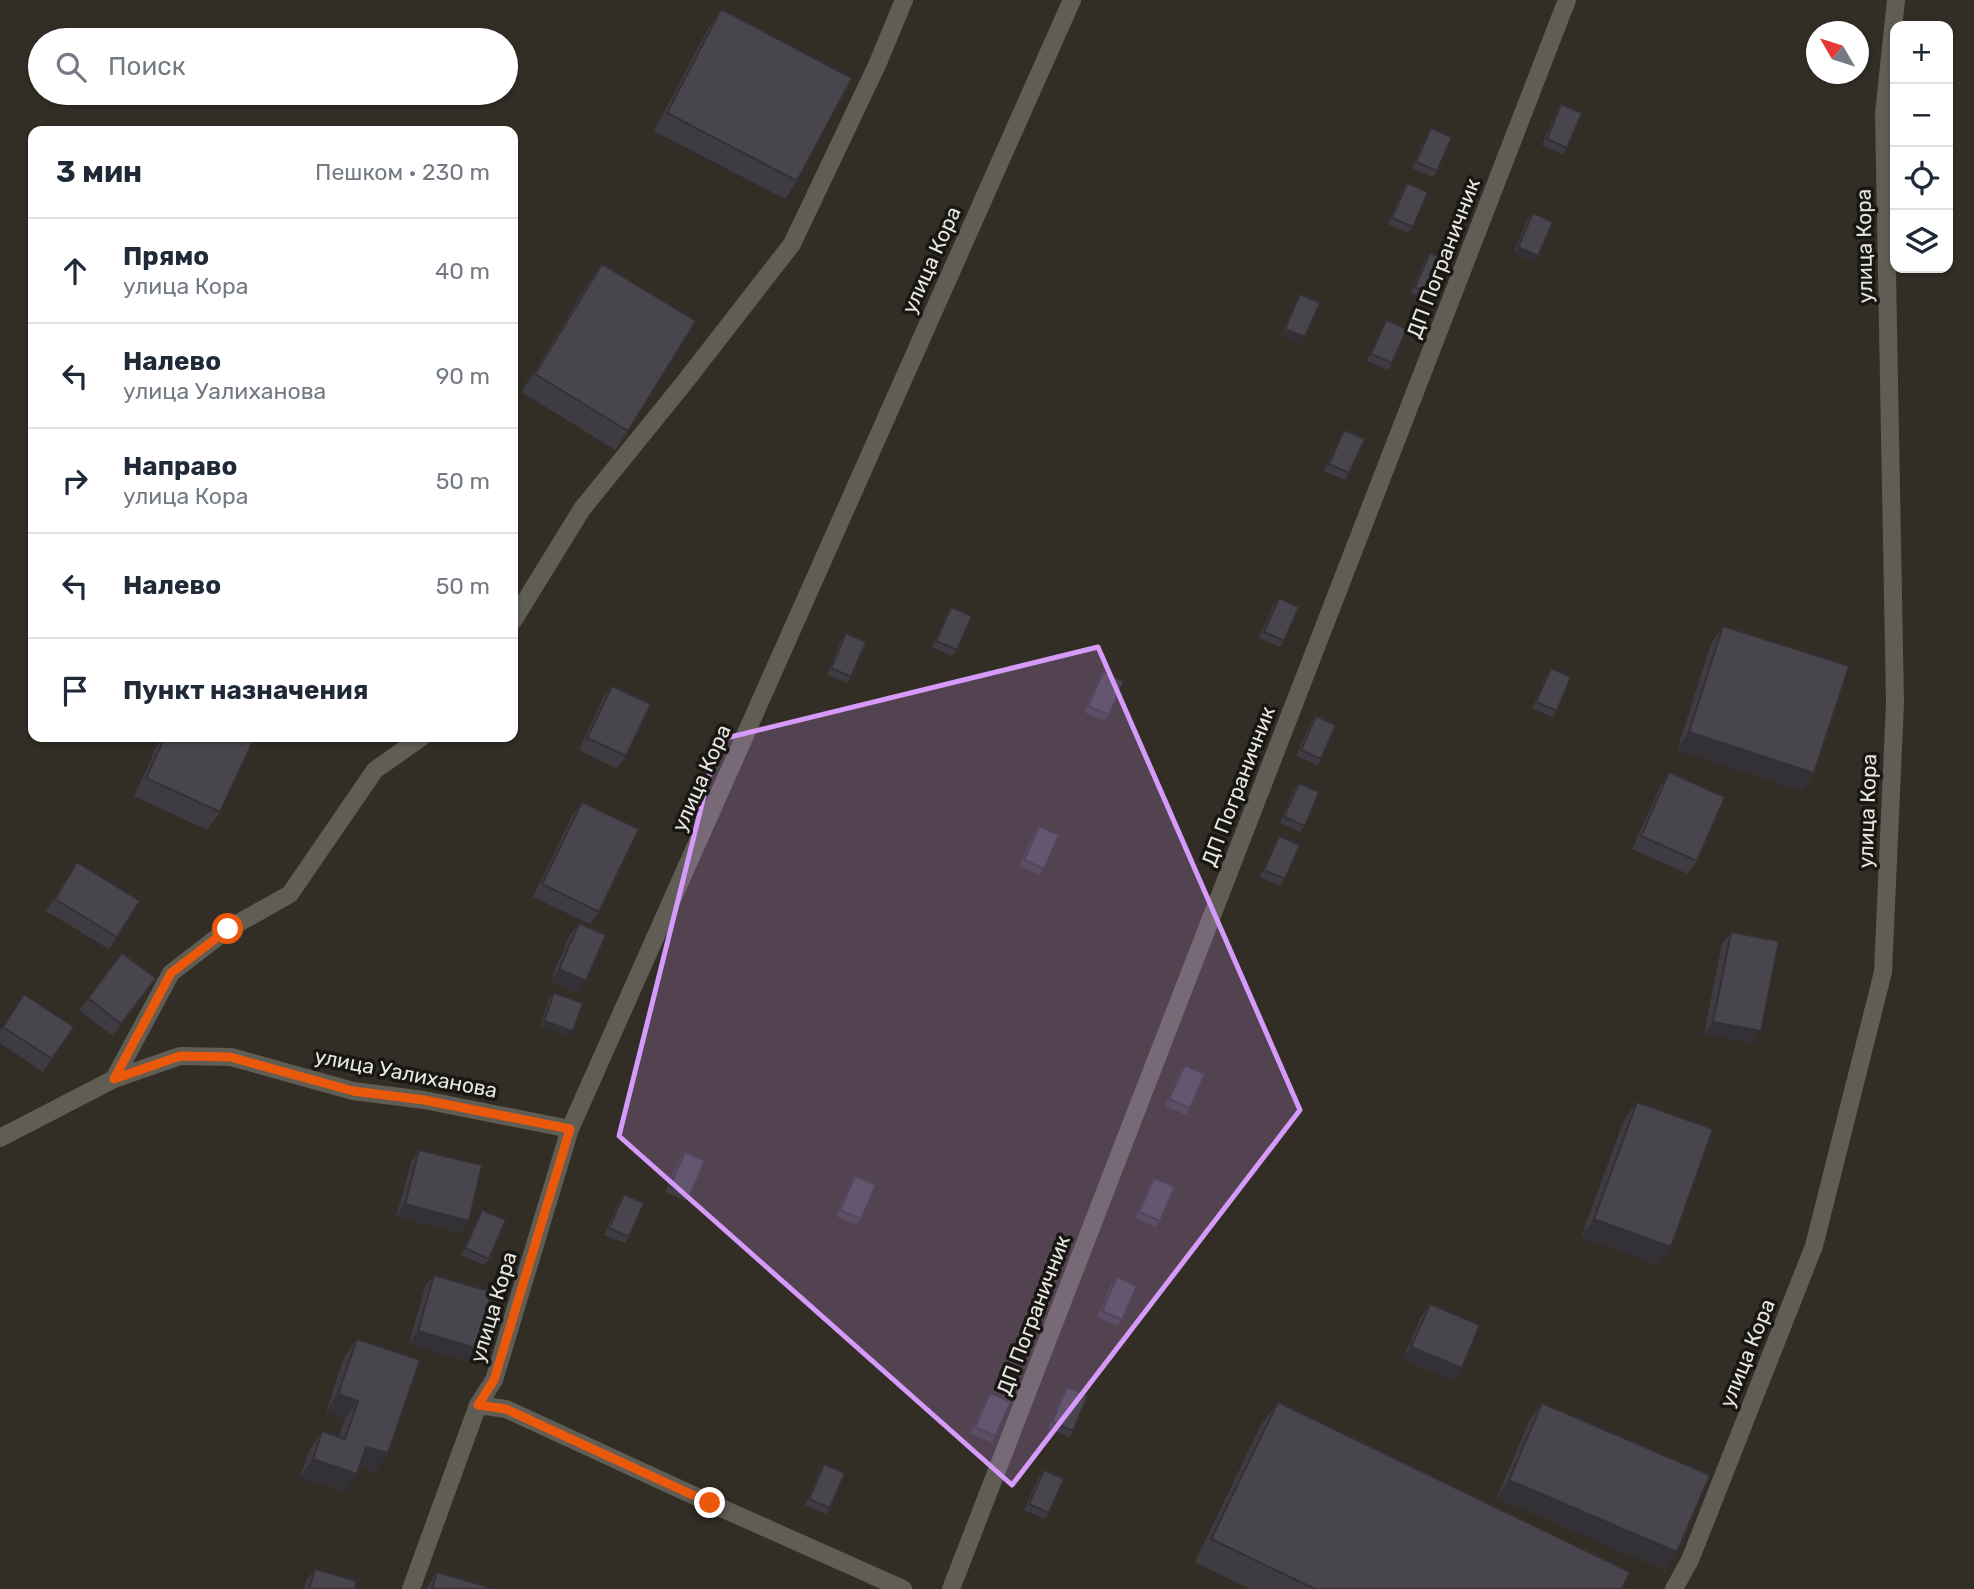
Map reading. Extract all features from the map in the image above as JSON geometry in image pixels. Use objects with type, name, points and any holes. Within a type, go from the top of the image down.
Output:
[{"type":"street","points":[[518,613],[582,509],[792,244],[877,65],[904,0]]},
{"type":"street","name":"улица Кора","points":[[411,1589],[478,1405],[494,1380],[570,1129],[1072,0]]},
{"type":"street","name":"ДП Пограничник","points":[[951,1589],[1567,0]]},
{"type":"street","name":"улица Кора","points":[[1674,1589],[1690,1560],[1814,1246],[1883,972],[1895,703],[1884,113],[1896,0]]},
{"type":"street","points":[[114,1079],[171,973],[228,929],[290,894],[375,770],[415,742]]},
{"type":"street","name":"улица Уалиханова","points":[[0,1138],[114,1079],[180,1056],[230,1057],[353,1091],[424,1100],[570,1129]]},
{"type":"street","points":[[478,1405],[506,1409],[903,1589]]},
{"type":"highlighted area","points":[[1098,647],[1300,1110],[1012,1485],[619,1136],[718,740]]},
{"type":"building","points":[[721,9],[852,78],[797,181],[667,113]]},
{"type":"building","points":[[1561,104],[1582,113],[1567,148],[1547,139]]},
{"type":"building","points":[[1431,128],[1452,137],[1437,171],[1416,162]]},
{"type":"building","points":[[1407,183],[1428,192],[1413,227],[1392,218]]},
{"type":"building","points":[[1533,213],[1553,222],[1538,256],[1518,247]]},
{"type":"building","points":[[1430,253],[1450,262],[1435,297],[1415,287]]},
{"type":"building","points":[[602,264],[696,321],[628,431],[535,374]]},
{"type":"building","points":[[1300,294],[1320,303],[1305,337],[1285,329]]},
{"type":"building","points":[[1386,320],[1407,329],[1392,363],[1371,354]]},
{"type":"building","points":[[1344,430],[1365,439],[1349,473],[1329,464]]},
{"type":"building","points":[[1279,598],[1299,607],[1284,641],[1264,632]]},
{"type":"building","points":[[951,607],[972,616],[957,650],[936,641]]},
{"type":"building","points":[[1723,626],[1849,666],[1814,773],[1689,732]]},
{"type":"building","points":[[846,633],[866,642],[851,677],[831,668]]},
{"type":"building","points":[[1551,668],[1571,677],[1557,711],[1536,702]]},
{"type":"building","points":[[1103,672],[1124,681],[1109,715],[1088,706]]},
{"type":"building","points":[[612,686],[651,704],[626,756],[587,738]]},
{"type":"building","points":[[1316,716],[1336,725],[1321,759],[1301,750]]},
{"type":"building","points":[[163,742],[253,742],[220,812],[146,778]]},
{"type":"building","points":[[1669,772],[1725,797],[1697,861],[1641,836]]},
{"type":"building","points":[[1299,783],[1319,792],[1305,826],[1284,817]]},
{"type":"building","points":[[582,802],[639,829],[599,912],[542,884]]},
{"type":"building","points":[[1039,826],[1059,835],[1044,869],[1024,860]]},
{"type":"building","points":[[1279,836],[1300,845],[1285,879],[1264,870]]},
{"type":"building","points":[[77,862],[140,901],[117,937],[55,899]]},
{"type":"building","points":[[579,923],[606,935],[586,981],[559,969]]},
{"type":"building","points":[[1731,932],[1779,941],[1761,1031],[1713,1022]]},
{"type":"building","points":[[122,953],[156,978],[121,1024],[88,998]]},
{"type":"building","points":[[554,993],[583,1003],[573,1031],[544,1021]]},
{"type":"building","points":[[24,994],[74,1027],[52,1059],[3,1027]]},
{"type":"building","points":[[1185,1065],[1205,1074],[1190,1108],[1169,1099]]},
{"type":"building","points":[[1637,1102],[1713,1129],[1671,1247],[1594,1219]]},
{"type":"building","points":[[419,1150],[482,1165],[469,1221],[405,1204]]},
{"type":"building","points":[[685,1152],[705,1161],[690,1195],[670,1186]]},
{"type":"building","points":[[855,1176],[876,1185],[861,1219],[840,1210]]},
{"type":"building","points":[[1154,1178],[1175,1187],[1160,1221],[1139,1212]]},
{"type":"building","points":[[624,1194],[644,1203],[629,1237],[609,1228]]},
{"type":"building","points":[[482,1210],[506,1220],[489,1259],[465,1248]]},
{"type":"building","points":[[434,1275],[492,1292],[475,1348],[418,1331]]},
{"type":"building","points":[[1117,1277],[1137,1286],[1122,1320],[1102,1311]]},
{"type":"building","points":[[1430,1304],[1480,1325],[1462,1368],[1411,1347]]},
{"type":"building","points":[[357,1339],[420,1360],[388,1453],[366,1447],[357,1474],[313,1459],[322,1431],[345,1439],[358,1401],[338,1394]]},
{"type":"building","points":[[1067,1387],[1088,1396],[1073,1431],[1052,1422]]},
{"type":"building","points":[[990,1393],[1011,1402],[995,1436],[975,1427]]},
{"type":"building","points":[[1278,1402],[1630,1572],[1622,1589],[1315,1589],[1211,1539]]},
{"type":"building","points":[[1542,1403],[1710,1475],[1677,1552],[1509,1480]]},
{"type":"building","points":[[824,1464],[845,1473],[830,1508],[809,1499]]},
{"type":"building","points":[[1044,1470],[1064,1479],[1049,1513],[1029,1504]]},
{"type":"building","points":[[315,1569],[357,1581],[354,1589],[309,1589]]},
{"type":"building","points":[[437,1572],[495,1589],[432,1589]]},
{"type":"route","points":[[228,929],[171,973],[114,1079],[180,1056],[230,1057],[353,1091],[424,1100],[570,1129],[494,1380],[478,1405],[506,1409],[710,1503]]}]
